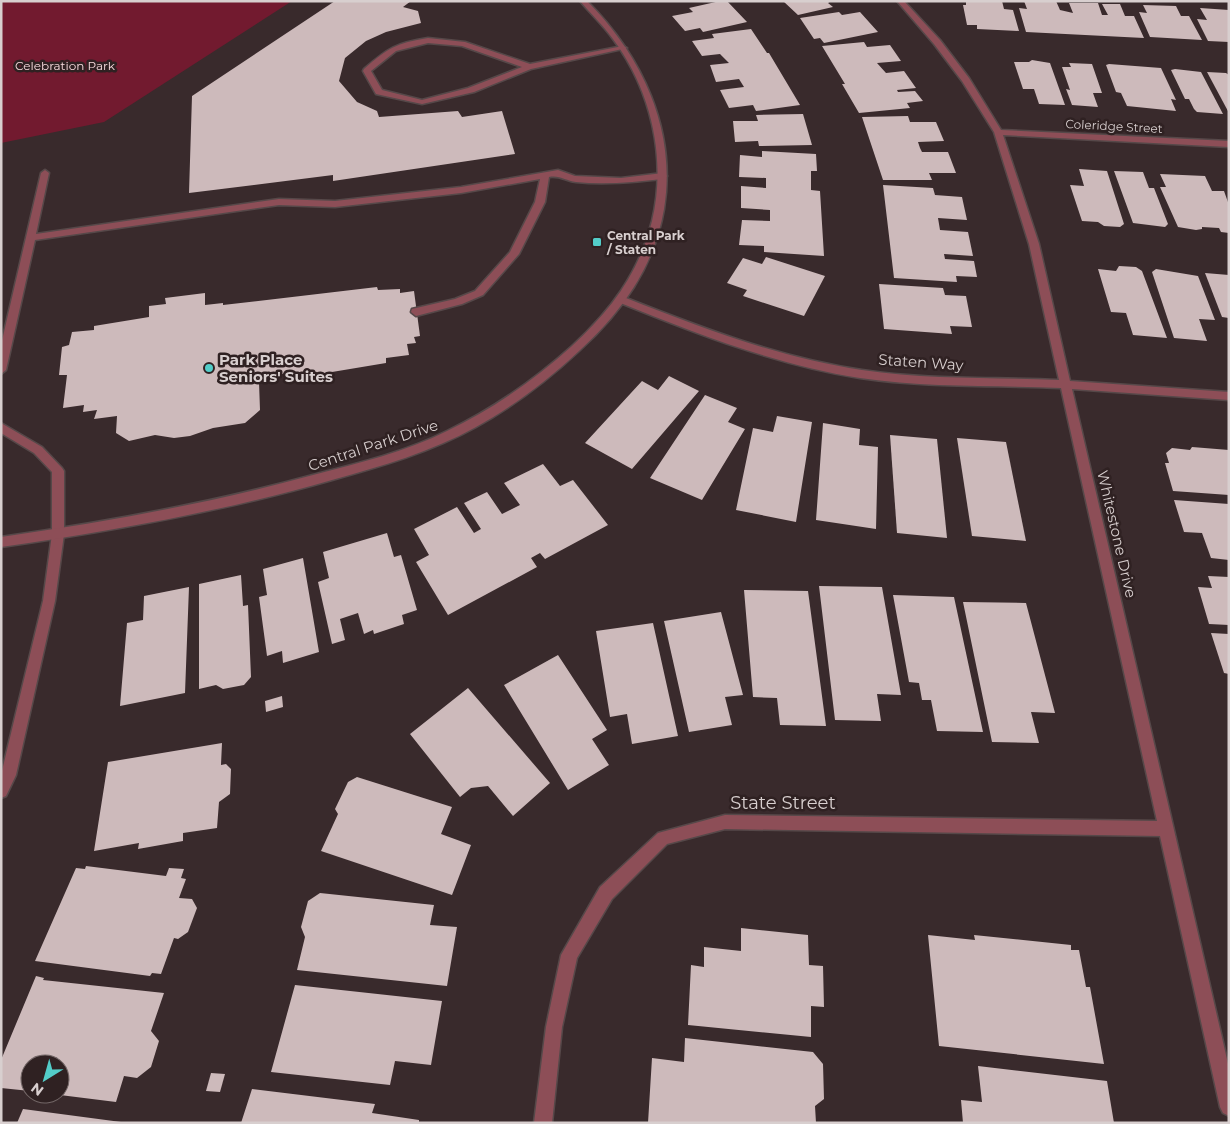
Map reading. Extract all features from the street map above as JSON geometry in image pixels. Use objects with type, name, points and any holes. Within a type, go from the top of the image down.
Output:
[{"type":"street","name":"Central Park Drive","points":[[1,542],[58,534],[181,511],[299,484],[404,453],[451,435],[486,416],[543,377],[622,300],[640,269],[650,244],[657,221],[663,176],[659,137],[647,94],[623,48],[601,19],[584,1]]},
{"type":"street","name":"Whitestone Drive","points":[[900,1],[937,42],[966,80],[998,132],[1034,244],[1229,1107]]},
{"type":"street","points":[[529,67],[465,43],[423,40],[391,49],[367,71],[379,92],[422,102],[471,90],[529,67],[623,48]]},
{"type":"street","name":"Coleridge Street","points":[[998,132],[1229,144]]},
{"type":"street","points":[[1,370],[45,173]]},
{"type":"street","points":[[30,238],[279,202],[334,204],[461,190],[558,173],[574,179],[621,181],[663,176]]},
{"type":"street","points":[[416,312],[458,302],[479,293],[514,254],[540,202],[545,175]]},
{"type":"street","name":"Staten Way","points":[[622,300],[768,354],[838,370],[914,379],[1066,384],[1229,396]]},
{"type":"street","points":[[1,427],[38,450],[58,471],[58,534],[49,601],[9,775],[1,791]]},
{"type":"street","name":"State Street","points":[[542,1123],[554,1027],[569,954],[606,893],[663,838],[725,822],[1167,829]]},
{"type":"green space","name":"Celebration Park","points":[[1,1],[292,1],[104,122],[1,143]]},
{"type":"building","points":[[335,1],[411,1],[403,7],[418,11],[421,23],[386,32],[366,41],[345,58],[339,81],[357,102],[377,111],[379,117],[458,111],[462,117],[502,111],[515,154],[333,181],[333,175],[189,193],[192,96]]},
{"type":"building","points":[[727,1],[747,22],[703,32],[700,28],[685,31],[672,16],[693,12],[689,8]]},
{"type":"building","points":[[783,1],[831,1],[828,3],[833,7],[798,15]]},
{"type":"building","points":[[966,1],[1002,1],[1004,9],[1013,10],[1019,31],[977,29],[977,25],[967,25],[963,5],[966,5]]},
{"type":"building","points":[[1024,1],[1056,1],[1060,10],[1073,13],[1069,3],[1098,3],[1102,15],[1108,15],[1102,4],[1120,4],[1125,16],[1134,16],[1144,38],[1026,32],[1019,8],[1027,9]]},
{"type":"building","points":[[1143,5],[1176,6],[1181,16],[1189,16],[1202,40],[1150,37],[1139,12],[1147,13]]},
{"type":"building","points":[[1200,8],[1229,10],[1229,42],[1208,41],[1197,19],[1207,20]]},
{"type":"building","points":[[839,12],[842,15],[860,12],[878,32],[824,43],[820,38],[814,39],[800,18]]},
{"type":"building","points":[[751,29],[767,53],[769,53],[800,105],[756,111],[753,105],[729,108],[720,90],[744,87],[739,79],[716,82],[710,65],[729,63],[720,54],[702,56],[692,41],[714,38],[712,34]]},
{"type":"building","points":[[864,42],[867,47],[890,45],[901,61],[877,63],[886,73],[904,71],[916,88],[897,90],[898,92],[915,91],[923,101],[907,103],[910,108],[859,113],[842,84],[845,84],[822,46]]},
{"type":"building","points":[[1032,60],[1050,63],[1065,105],[1039,104],[1034,89],[1023,89],[1014,62],[1029,62]]},
{"type":"building","points":[[1069,63],[1092,64],[1102,93],[1093,93],[1098,107],[1072,105],[1066,89],[1070,90],[1062,67],[1071,67]]},
{"type":"building","points":[[1106,65],[1161,68],[1176,100],[1171,99],[1176,111],[1127,106],[1121,93],[1116,92]]},
{"type":"building","points":[[1171,70],[1201,72],[1223,114],[1197,112],[1189,99],[1185,99]]},
{"type":"building","points":[[1207,72],[1226,73],[1229,75],[1229,113]]},
{"type":"building","points":[[803,114],[812,145],[759,146],[758,141],[735,142],[733,121],[758,121],[756,115]]},
{"type":"building","points":[[908,116],[910,122],[936,122],[944,141],[918,142],[920,148],[922,152],[948,152],[956,173],[929,173],[932,180],[883,180],[862,117]]},
{"type":"building","points":[[762,151],[816,154],[817,171],[811,171],[811,190],[820,191],[824,256],[764,252],[764,246],[739,245],[742,220],[770,221],[770,210],[741,208],[741,186],[766,188],[766,178],[739,177],[740,155],[762,157]]},
{"type":"building","points":[[1079,169],[1107,171],[1124,224],[1120,227],[1104,226],[1098,222],[1082,221],[1070,185],[1084,186]]},
{"type":"building","points":[[1114,171],[1143,172],[1149,188],[1154,188],[1168,224],[1165,227],[1133,223]]},
{"type":"building","points":[[1160,174],[1205,176],[1212,191],[1224,191],[1229,205],[1229,233],[1221,232],[1219,228],[1202,227],[1202,229],[1196,230],[1178,227],[1160,187],[1166,187]]},
{"type":"building","points":[[883,185],[933,188],[935,195],[962,197],[967,220],[938,218],[940,230],[968,232],[973,256],[944,254],[945,259],[974,261],[977,277],[956,276],[957,282],[894,278]]},
{"type":"building","points":[[766,257],[825,276],[804,316],[743,296],[747,290],[727,283],[743,258],[762,264]]},
{"type":"building","points":[[1119,266],[1136,267],[1142,271],[1167,338],[1133,335],[1126,313],[1111,312],[1098,269],[1116,271]]},
{"type":"building","points":[[1156,269],[1198,276],[1215,320],[1199,319],[1207,341],[1174,338],[1152,272]]},
{"type":"building","points":[[1205,273],[1229,275],[1229,318],[1222,317]]},
{"type":"building","points":[[879,284],[943,288],[945,295],[966,296],[972,327],[950,326],[952,334],[884,329]]},
{"type":"building","name":"Park Place Seniors' Suites","points":[[377,287],[378,290],[400,289],[400,293],[414,291],[420,336],[414,337],[416,343],[407,344],[409,355],[386,358],[386,363],[302,377],[301,372],[282,374],[280,378],[259,382],[260,410],[245,423],[213,428],[190,436],[174,438],[155,435],[129,441],[116,433],[117,416],[94,419],[97,410],[83,412],[84,405],[63,408],[67,375],[59,375],[62,347],[69,345],[72,332],[94,330],[94,326],[149,317],[149,306],[166,304],[165,298],[205,293],[205,305],[223,303],[223,305]]},
{"type":"building","points":[[669,376],[699,391],[632,469],[585,443],[642,381],[658,390]]},
{"type":"building","points":[[705,395],[737,408],[728,422],[745,429],[702,500],[650,478]]},
{"type":"building","points":[[777,416],[812,422],[796,522],[736,510],[753,428],[773,432]]},
{"type":"building","points":[[823,423],[860,429],[859,445],[878,447],[876,529],[816,520]]},
{"type":"building","points":[[890,435],[937,439],[947,538],[897,533]]},
{"type":"building","points":[[957,438],[1006,442],[1026,541],[972,536]]},
{"type":"building","points":[[1192,447],[1229,450],[1229,495],[1173,491],[1165,463],[1169,463],[1166,453],[1172,448],[1190,450]]},
{"type":"building","points":[[543,464],[560,486],[573,480],[608,525],[545,559],[540,553],[531,558],[537,567],[448,615],[416,562],[429,555],[414,529],[457,507],[474,533],[481,529],[464,503],[487,492],[502,514],[520,505],[504,483]]},
{"type":"building","points":[[1174,500],[1229,504],[1229,560],[1211,558],[1202,533],[1184,532]]},
{"type":"building","points":[[387,533],[394,557],[401,555],[417,610],[402,615],[404,624],[374,634],[373,630],[364,634],[358,613],[340,619],[345,640],[332,644],[318,582],[329,578],[323,552]]},
{"type":"building","points":[[303,558],[319,652],[283,663],[282,651],[267,656],[259,597],[267,595],[263,569]]},
{"type":"building","points":[[241,575],[243,606],[248,605],[251,677],[244,685],[223,689],[216,685],[199,689],[199,584]]},
{"type":"building","points":[[1208,576],[1229,577],[1229,625],[1209,624],[1198,587],[1212,588]]},
{"type":"building","points":[[819,586],[882,587],[901,695],[877,694],[881,721],[835,720]]},
{"type":"building","points":[[189,587],[185,693],[120,706],[127,623],[143,620],[144,596]]},
{"type":"building","points":[[744,590],[808,591],[826,726],[780,725],[777,698],[753,697]]},
{"type":"building","points":[[893,595],[954,597],[983,732],[937,731],[931,700],[922,700],[919,683],[909,682]]},
{"type":"building","points":[[963,602],[1026,603],[1055,713],[1031,712],[1039,743],[992,742]]},
{"type":"building","points":[[721,612],[743,695],[725,697],[732,725],[689,732],[664,621]]},
{"type":"building","points":[[653,623],[678,736],[632,744],[627,714],[610,717],[596,631]]},
{"type":"building","points":[[1211,633],[1229,634],[1229,674],[1224,673]]},
{"type":"building","points":[[558,655],[607,730],[592,739],[609,765],[568,790],[504,685]]},
{"type":"building","points":[[468,688],[550,783],[513,816],[488,786],[471,788],[460,797],[410,734]]},
{"type":"building","points":[[282,696],[283,707],[266,712],[265,701]]},
{"type":"building","points":[[222,743],[221,765],[226,764],[231,769],[230,794],[219,802],[217,828],[183,833],[183,841],[138,849],[139,843],[94,851],[108,762]]},
{"type":"building","points":[[357,777],[452,807],[441,834],[471,845],[452,895],[321,851],[338,814],[335,809],[348,782]]},
{"type":"building","points":[[86,866],[166,876],[169,868],[184,869],[181,878],[186,879],[179,898],[192,899],[197,908],[188,932],[178,939],[174,938],[161,974],[152,973],[150,976],[35,961],[76,868],[85,869]]},
{"type":"building","points":[[320,893],[434,905],[430,925],[457,927],[447,986],[297,970],[305,937],[301,927],[308,901]]},
{"type":"building","points":[[741,928],[808,935],[809,965],[823,966],[824,1007],[811,1006],[811,1037],[688,1025],[691,965],[704,967],[704,947],[741,951]]},
{"type":"building","points":[[928,935],[975,940],[974,935],[1071,945],[1071,950],[1079,950],[1086,987],[1090,987],[1104,1064],[939,1046]]},
{"type":"building","points":[[36,976],[44,978],[43,980],[164,993],[151,1031],[159,1041],[151,1067],[137,1078],[124,1076],[116,1102],[70,1096],[70,1054],[20,1054],[20,1090],[1,1088],[1,1060]]},
{"type":"building","points":[[295,985],[442,1001],[431,1065],[395,1061],[390,1085],[271,1072]]},
{"type":"building","points":[[685,1038],[813,1052],[823,1064],[824,1099],[815,1106],[816,1123],[648,1123],[652,1058],[684,1062]]},
{"type":"building","points":[[978,1066],[1107,1081],[1114,1123],[963,1123],[961,1100],[982,1102]]},
{"type":"building","points":[[211,1073],[225,1074],[220,1092],[206,1091]]},
{"type":"building","points":[[252,1089],[375,1104],[372,1113],[419,1120],[419,1123],[241,1123]]},
{"type":"building","points":[[23,1109],[121,1122],[121,1123],[17,1123]]},
{"type":"place","name":"Central Park / Staten","points":[[597,242]]},
{"type":"place","name":"Park Place Seniors' Suites","points":[[209,368]]}]
